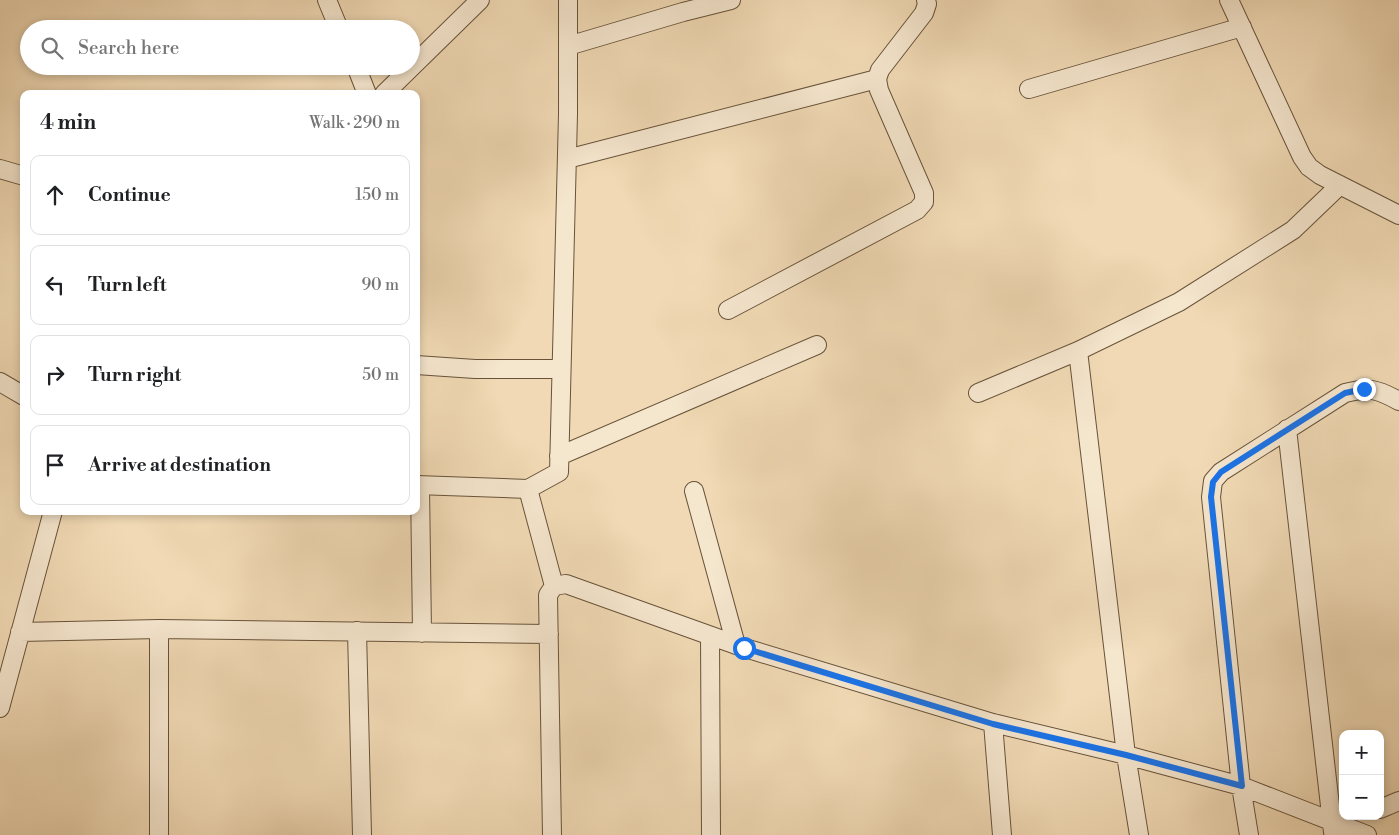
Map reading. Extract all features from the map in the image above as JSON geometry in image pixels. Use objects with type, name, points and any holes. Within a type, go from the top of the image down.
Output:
[{"type":"street","points":[[327,0],[335,20]]},
{"type":"street","points":[[420,485],[528,489],[559,472],[567,160],[568,0]]},
{"type":"street","points":[[568,46],[731,0]]},
{"type":"street","points":[[1229,0],[1302,157],[1309,167],[1320,175],[1399,215]]},
{"type":"street","points":[[728,310],[918,210],[924,202],[924,193],[879,90],[877,79],[880,70],[924,13],[930,1]]},
{"type":"street","points":[[420,58],[474,3]]},
{"type":"street","points":[[1029,89],[1242,27]]},
{"type":"street","points":[[360,75],[366,90]]},
{"type":"street","points":[[388,90],[403,75]]},
{"type":"street","points":[[567,160],[877,79]]},
{"type":"street","points":[[0,169],[20,175]]},
{"type":"street","points":[[978,393],[1078,352],[1179,302],[1293,230],[1340,185]]},
{"type":"street","points":[[559,456],[817,345]]},
{"type":"street","points":[[1078,352],[1126,755],[1139,835]]},
{"type":"street","points":[[420,365],[475,369],[561,368]]},
{"type":"street","points":[[0,382],[20,394]]},
{"type":"street","points":[[1249,835],[1211,497],[1213,482],[1221,472],[1345,393],[1364,389],[1382,392],[1399,401]]},
{"type":"street","points":[[1287,429],[1336,827]]},
{"type":"street","points":[[528,489],[554,586]]},
{"type":"street","points":[[694,491],[736,645]]},
{"type":"street","points":[[0,708],[52,515]]},
{"type":"street","points":[[419,515],[422,633]]},
{"type":"street","points":[[552,835],[548,595],[554,586],[566,584],[736,645],[993,724],[1126,755],[1242,786],[1336,827],[1367,835]]},
{"type":"street","points":[[20,632],[159,629],[549,634]]},
{"type":"street","points":[[159,629],[159,835]]},
{"type":"street","points":[[357,632],[362,835]]},
{"type":"street","points":[[710,636],[711,835]]},
{"type":"street","points":[[993,724],[1002,835]]},
{"type":"street","points":[[1384,807],[1399,801]]},
{"type":"street","points":[[1336,827],[1353,820]]},
{"type":"route","points":[[744,648],[993,724],[1126,755],[1242,786],[1211,497],[1213,482],[1221,472],[1345,393],[1364,389]]}]
